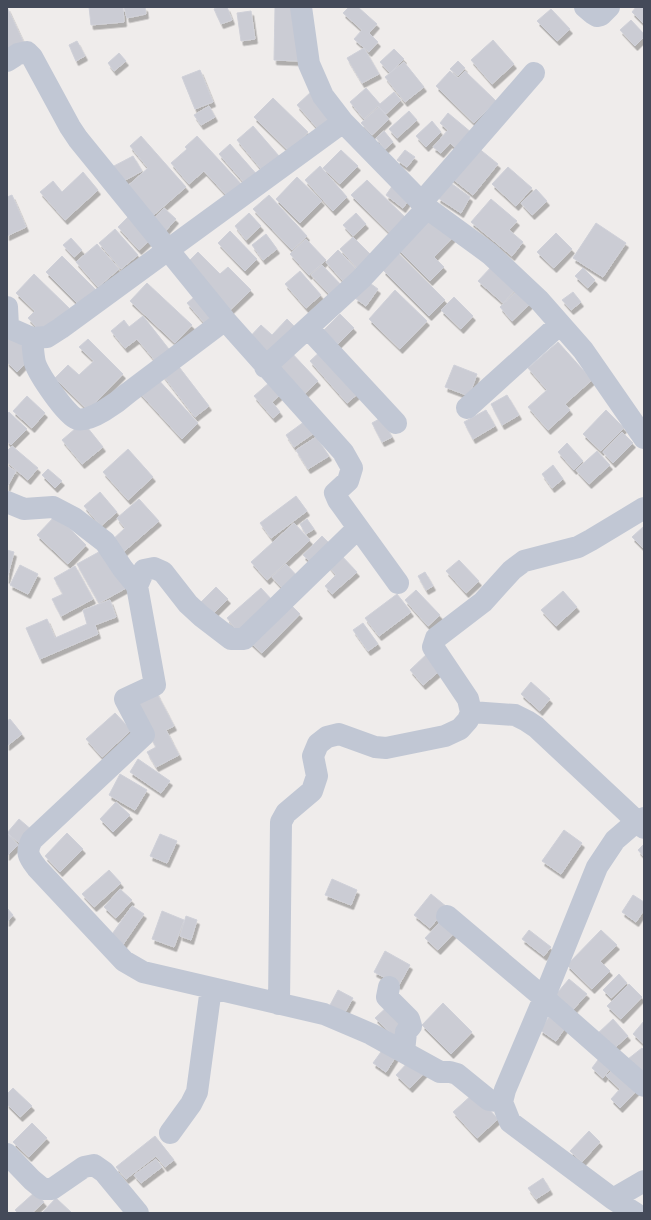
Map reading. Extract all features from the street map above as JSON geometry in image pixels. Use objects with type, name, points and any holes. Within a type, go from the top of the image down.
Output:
[{"type":"street","points":[[301,7],[309,64],[323,96],[343,122],[424,206],[490,254],[538,300],[583,350],[644,438]]},
{"type":"street","points":[[585,7],[597,16],[601,15],[609,7]]},
{"type":"street","points":[[7,61],[18,54],[27,52],[32,57],[78,139],[225,320],[265,367],[343,452],[352,468],[348,481],[336,493],[343,508],[398,582]]},
{"type":"street","points":[[265,367],[362,279],[534,73]]},
{"type":"street","points":[[7,320],[32,338],[47,337],[169,250],[343,122]]},
{"type":"street","points":[[32,338],[35,362],[39,374],[68,413],[78,419],[88,419],[118,402],[225,320]]},
{"type":"street","points":[[467,408],[560,324]]},
{"type":"street","points":[[308,328],[396,423]]},
{"type":"street","points":[[7,502],[24,509],[53,507],[74,518],[105,542],[136,586],[155,684],[125,700],[144,735],[32,840],[28,847],[28,857],[37,868],[124,961],[143,972],[324,1014],[372,1034],[440,1072],[457,1074],[489,1100],[502,1102]]},
{"type":"street","points":[[279,1004],[281,822],[286,813],[312,791],[317,776],[313,756],[318,744],[327,737],[339,734],[375,747],[386,748],[445,736],[460,729],[468,720],[471,712],[468,699],[433,647],[436,638],[483,602],[512,570],[524,561],[578,547],[644,508]]},
{"type":"street","points":[[136,586],[144,570],[154,568],[163,572],[188,604],[201,616],[231,639],[244,639],[358,528]]},
{"type":"street","points":[[471,712],[515,715],[527,721],[536,727],[642,822],[615,840],[597,867],[505,1090],[502,1102],[510,1122],[613,1199],[635,1213]]},
{"type":"street","points":[[447,916],[544,998],[644,1086]]},
{"type":"street","points":[[389,987],[386,997],[408,1019],[411,1026],[406,1032],[404,1052]]},
{"type":"street","points":[[170,1134],[191,1104],[197,1092],[211,988]]},
{"type":"street","points":[[7,1154],[32,1180],[43,1189],[52,1189],[84,1167],[94,1165],[104,1172],[138,1213]]},
{"type":"street","points":[[613,1199],[644,1181]]},
{"type":"building","points":[[7,7],[27,50],[7,59]]},
{"type":"building","points":[[89,7],[123,7],[124,22],[91,25]]},
{"type":"building","points":[[124,7],[145,7],[146,14],[127,18]]},
{"type":"building","points":[[218,7],[227,7],[232,20],[221,24],[214,9]]},
{"type":"building","points":[[275,7],[299,7],[298,61],[274,60]]},
{"type":"building","points":[[349,7],[358,7],[377,24],[369,33],[378,42],[369,52],[354,39],[362,30],[343,13]]},
{"type":"building","points":[[636,7],[644,7],[644,24],[632,12]]},
{"type":"building","points":[[551,9],[570,29],[557,41],[537,21]]},
{"type":"building","points":[[251,11],[255,39],[241,41],[237,13]]},
{"type":"building","points":[[631,20],[644,34],[644,37],[635,46],[620,30]]},
{"type":"building","points":[[493,40],[514,64],[492,84],[471,60]]},
{"type":"building","points":[[77,41],[85,56],[76,61],[69,45]]},
{"type":"building","points":[[364,48],[379,74],[362,83],[347,58]]},
{"type":"building","points":[[394,49],[404,59],[390,73],[380,62]]},
{"type":"building","points":[[119,53],[126,61],[114,71],[108,63]]},
{"type":"building","points":[[458,61],[465,68],[458,76],[450,69]]},
{"type":"building","points":[[404,62],[424,87],[405,102],[385,77]]},
{"type":"building","points":[[200,70],[213,102],[195,109],[182,77]]},
{"type":"building","points":[[450,71],[458,78],[465,71],[496,101],[474,123],[436,86]]},
{"type":"building","points":[[366,88],[380,104],[394,92],[401,100],[386,114],[378,106],[364,119],[350,102]]},
{"type":"building","points":[[313,90],[336,115],[319,130],[297,105]]},
{"type":"building","points":[[273,98],[308,132],[290,152],[254,117]]},
{"type":"building","points":[[209,106],[215,117],[201,125],[194,115]]},
{"type":"building","points":[[379,107],[389,119],[372,135],[361,123]]},
{"type":"building","points":[[409,111],[417,120],[397,138],[389,129]]},
{"type":"building","points":[[448,113],[472,133],[467,139],[498,164],[473,195],[444,172],[461,152],[450,143],[441,153],[433,147],[448,130],[440,123]]},
{"type":"building","points":[[432,121],[441,132],[426,147],[416,136]]},
{"type":"building","points":[[253,126],[279,156],[262,170],[237,140]]},
{"type":"building","points":[[384,131],[393,142],[385,149],[376,138]]},
{"type":"building","points":[[141,136],[186,187],[148,220],[122,191],[148,168],[130,146]]},
{"type":"building","points":[[197,136],[244,187],[230,199],[204,171],[189,184],[171,163],[187,149],[185,147]]},
{"type":"building","points":[[230,144],[259,177],[248,187],[219,154]]},
{"type":"building","points":[[341,150],[358,166],[340,184],[323,168]]},
{"type":"building","points":[[405,150],[415,157],[407,167],[397,160]]},
{"type":"building","points":[[133,156],[142,171],[120,183],[112,167]]},
{"type":"building","points":[[320,166],[347,197],[333,211],[305,180]]},
{"type":"building","points":[[508,167],[532,188],[516,206],[492,184]]},
{"type":"building","points":[[83,172],[98,190],[65,220],[40,192],[53,181],[62,192]]},
{"type":"building","points":[[297,177],[322,201],[300,223],[276,199]]},
{"type":"building","points":[[367,180],[410,222],[395,238],[351,195]]},
{"type":"building","points":[[448,181],[470,197],[461,213],[438,198]]},
{"type":"building","points":[[393,185],[410,198],[403,208],[386,195]]},
{"type":"building","points":[[536,189],[547,201],[532,215],[521,203]]},
{"type":"building","points":[[12,195],[26,227],[7,236],[7,197]]},
{"type":"building","points":[[269,195],[307,236],[292,250],[253,209]]},
{"type":"building","points":[[491,199],[517,221],[509,230],[523,242],[512,256],[471,222]]},
{"type":"building","points":[[164,208],[176,219],[162,235],[150,223]]},
{"type":"building","points":[[430,212],[454,236],[434,257],[444,267],[430,281],[396,247]]},
{"type":"building","points":[[249,213],[261,226],[246,240],[235,226]]},
{"type":"building","points":[[356,213],[366,224],[353,236],[343,225]]},
{"type":"building","points":[[131,214],[152,238],[139,250],[118,227]]},
{"type":"building","points":[[596,223],[626,243],[603,277],[573,258]]},
{"type":"building","points":[[115,229],[138,255],[121,269],[99,243]]},
{"type":"building","points":[[230,231],[257,259],[245,271],[218,243]]},
{"type":"building","points":[[556,233],[572,249],[554,268],[537,252]]},
{"type":"building","points":[[266,234],[277,249],[263,260],[252,245]]},
{"type":"building","points":[[353,237],[372,256],[358,269],[340,249]]},
{"type":"building","points":[[71,238],[82,250],[74,257],[63,245]]},
{"type":"building","points":[[306,239],[326,260],[309,275],[290,254]]},
{"type":"building","points":[[97,244],[119,269],[98,287],[76,262]]},
{"type":"building","points":[[338,250],[357,270],[344,282],[326,262]]},
{"type":"building","points":[[198,252],[220,274],[228,267],[251,290],[228,312],[183,267]]},
{"type":"building","points":[[399,254],[445,300],[429,316],[383,270]]},
{"type":"building","points":[[62,256],[97,291],[81,307],[46,272]]},
{"type":"building","points":[[322,265],[345,289],[334,299],[311,275]]},
{"type":"building","points":[[493,265],[517,288],[503,303],[478,281]]},
{"type":"building","points":[[583,268],[595,280],[588,288],[575,276]]},
{"type":"building","points":[[300,271],[321,295],[306,308],[285,284]]},
{"type":"building","points":[[34,274],[69,308],[43,334],[28,318],[35,311],[16,293]]},
{"type":"building","points":[[367,281],[378,289],[366,306],[355,298]]},
{"type":"building","points":[[147,283],[192,325],[175,343],[130,301]]},
{"type":"building","points":[[520,288],[532,302],[512,321],[500,307]]},
{"type":"building","points":[[395,290],[427,321],[400,349],[369,319]]},
{"type":"building","points":[[573,292],[581,302],[571,310],[562,300]]},
{"type":"building","points":[[198,294],[218,317],[207,326],[187,303]]},
{"type":"building","points":[[454,297],[473,316],[461,329],[441,310]]},
{"type":"building","points":[[340,314],[354,328],[338,344],[324,330]]},
{"type":"building","points":[[143,316],[172,353],[158,364],[137,339],[125,348],[111,331],[124,320],[129,327]]},
{"type":"building","points":[[287,319],[299,331],[267,363],[245,342],[261,325],[272,335]]},
{"type":"building","points":[[11,335],[32,356],[17,372],[7,362],[7,340]]},
{"type":"building","points":[[88,339],[123,374],[88,410],[55,378],[68,365],[79,375],[94,361],[79,347]]},
{"type":"building","points":[[558,342],[592,380],[565,404],[570,410],[548,430],[528,407],[547,390],[528,368]]},
{"type":"building","points":[[323,349],[361,391],[347,403],[310,361]]},
{"type":"building","points":[[289,350],[318,381],[301,397],[272,365]]},
{"type":"building","points":[[176,363],[209,406],[195,417],[162,374]]},
{"type":"building","points":[[454,365],[477,374],[469,396],[445,387]]},
{"type":"building","points":[[155,376],[198,423],[182,439],[138,391]]},
{"type":"building","points":[[270,382],[281,394],[272,402],[280,412],[273,418],[254,396]]},
{"type":"building","points":[[507,395],[519,415],[502,425],[491,404]]},
{"type":"building","points":[[27,396],[45,413],[32,428],[13,411]]},
{"type":"building","points":[[486,410],[495,426],[473,439],[464,422]]},
{"type":"building","points":[[606,410],[624,428],[601,451],[583,434]]},
{"type":"building","points":[[9,412],[27,429],[11,445],[7,441],[7,414]]},
{"type":"building","points":[[381,418],[392,437],[382,442],[372,423]]},
{"type":"building","points":[[308,419],[317,431],[294,447],[286,435]]},
{"type":"building","points":[[83,422],[103,447],[82,464],[62,440]]},
{"type":"building","points":[[622,432],[633,443],[613,463],[603,452]]},
{"type":"building","points":[[316,437],[329,456],[308,469],[296,450]]},
{"type":"building","points":[[567,443],[583,461],[574,470],[558,452]]},
{"type":"building","points":[[12,446],[38,468],[28,480],[7,462],[7,451]]},
{"type":"building","points":[[128,449],[153,477],[128,500],[103,472]]},
{"type":"building","points":[[597,451],[610,465],[589,484],[576,470]]},
{"type":"building","points":[[553,465],[563,479],[552,488],[542,474]]},
{"type":"building","points":[[7,466],[16,471],[7,487]]},
{"type":"building","points":[[48,469],[62,481],[55,488],[42,475]]},
{"type":"building","points":[[100,492],[117,512],[101,526],[84,506]]},
{"type":"building","points":[[296,496],[307,511],[271,538],[260,523]]},
{"type":"building","points":[[139,499],[159,521],[121,554],[110,542],[125,528],[117,518]]},
{"type":"building","points":[[56,515],[86,545],[68,564],[37,535]]},
{"type":"building","points":[[307,519],[314,529],[306,534],[300,524]]},
{"type":"building","points":[[294,523],[310,540],[267,580],[251,562]]},
{"type":"building","points":[[644,526],[644,549],[632,537]]},
{"type":"building","points":[[322,536],[332,546],[314,565],[303,555]]},
{"type":"building","points":[[106,548],[128,587],[99,603],[77,564]]},
{"type":"building","points":[[7,550],[14,552],[7,579]]},
{"type":"building","points":[[340,554],[357,572],[332,594],[325,586],[336,575],[328,565]]},
{"type":"building","points":[[459,560],[479,581],[466,593],[446,571]]},
{"type":"building","points":[[286,564],[300,579],[286,592],[272,577]]},
{"type":"building","points":[[20,565],[38,574],[28,594],[10,585]]},
{"type":"building","points":[[75,566],[93,599],[61,616],[52,599],[63,594],[54,578]]},
{"type":"building","points":[[425,572],[433,586],[426,590],[418,576]]},
{"type":"building","points":[[216,587],[228,599],[211,616],[199,604]]},
{"type":"building","points":[[261,588],[273,601],[238,632],[227,618]]},
{"type":"building","points":[[416,590],[440,615],[428,626],[405,600]]},
{"type":"building","points":[[563,591],[577,607],[556,626],[541,610]]},
{"type":"building","points":[[397,594],[411,612],[379,636],[365,618]]},
{"type":"building","points":[[110,600],[116,617],[95,625],[98,634],[40,659],[26,628],[47,619],[55,638],[87,624],[83,610]]},
{"type":"building","points":[[287,601],[300,614],[262,653],[249,641]]},
{"type":"building","points":[[363,623],[378,644],[368,651],[353,630]]},
{"type":"building","points":[[430,651],[444,667],[423,685],[410,670]]},
{"type":"building","points":[[531,682],[550,699],[540,711],[521,694]]},
{"type":"building","points":[[155,690],[174,726],[166,730],[179,755],[156,767],[147,752],[156,747],[132,702]]},
{"type":"building","points":[[115,713],[131,730],[102,757],[86,739]]},
{"type":"building","points":[[10,719],[22,734],[7,746],[7,721]]},
{"type":"building","points":[[138,759],[170,781],[161,793],[130,772]]},
{"type":"building","points":[[120,774],[147,790],[135,810],[109,795]]},
{"type":"building","points":[[116,802],[130,815],[113,832],[100,819]]},
{"type":"building","points":[[19,819],[33,831],[22,845],[7,833]]},
{"type":"building","points":[[564,830],[582,843],[561,874],[542,861]]},
{"type":"building","points":[[7,833],[18,845],[7,856]]},
{"type":"building","points":[[67,833],[83,849],[60,872],[45,856]]},
{"type":"building","points":[[160,834],[177,841],[167,863],[150,856]]},
{"type":"building","points":[[644,844],[644,857],[638,850]]},
{"type":"building","points":[[109,870],[121,883],[94,907],[82,894]]},
{"type":"building","points":[[332,879],[357,890],[351,905],[325,895]]},
{"type":"building","points":[[120,889],[132,900],[116,918],[104,907]]},
{"type":"building","points":[[431,894],[447,907],[430,928],[414,915]]},
{"type":"building","points":[[633,895],[644,902],[644,910],[636,922],[622,912]]},
{"type":"building","points":[[132,906],[144,914],[122,946],[110,937]]},
{"type":"building","points":[[7,908],[13,915],[7,922]]},
{"type":"building","points":[[162,911],[184,920],[174,947],[152,939]]},
{"type":"building","points":[[186,916],[197,920],[191,940],[180,936]]},
{"type":"building","points":[[442,920],[455,932],[438,950],[425,938]]},
{"type":"building","points":[[529,930],[551,947],[544,956],[522,939]]},
{"type":"building","points":[[601,930],[617,945],[600,961],[610,971],[592,989],[567,965]]},
{"type":"building","points":[[385,951],[410,965],[399,985],[374,972]]},
{"type":"building","points":[[619,974],[627,983],[611,998],[603,990]]},
{"type":"building","points":[[569,979],[587,994],[570,1013],[553,998]]},
{"type":"building","points":[[629,984],[642,997],[621,1019],[607,1006]]},
{"type":"building","points":[[338,990],[353,998],[344,1014],[329,1007]]},
{"type":"building","points":[[443,1003],[472,1032],[451,1054],[422,1025]]},
{"type":"building","points":[[389,1005],[407,1022],[394,1036],[375,1018]]},
{"type":"building","points":[[551,1014],[567,1025],[556,1041],[540,1030]]},
{"type":"building","points":[[613,1019],[628,1036],[610,1052],[596,1035]]},
{"type":"building","points":[[644,1021],[644,1044],[633,1034]]},
{"type":"building","points":[[386,1045],[398,1053],[386,1072],[373,1063]]},
{"type":"building","points":[[642,1048],[644,1050],[644,1077],[628,1059]]},
{"type":"building","points":[[601,1056],[613,1065],[603,1078],[592,1068]]},
{"type":"building","points":[[411,1059],[425,1072],[410,1088],[396,1075]]},
{"type":"building","points":[[617,1066],[639,1088],[620,1108],[611,1099],[620,1089],[606,1076]]},
{"type":"building","points":[[13,1088],[32,1106],[20,1117],[7,1104],[7,1094]]},
{"type":"building","points":[[474,1093],[498,1119],[477,1138],[453,1112]]},
{"type":"building","points":[[32,1123],[47,1138],[29,1157],[13,1142]]},
{"type":"building","points":[[589,1131],[600,1142],[582,1162],[570,1151]]},
{"type":"building","points":[[155,1136],[174,1160],[165,1167],[156,1156],[126,1179],[116,1167]]},
{"type":"building","points":[[156,1159],[162,1167],[141,1183],[134,1175]]},
{"type":"building","points":[[543,1178],[550,1190],[536,1199],[528,1188]]},
{"type":"building","points":[[35,1192],[44,1202],[32,1213],[18,1213],[15,1210]]},
{"type":"building","points":[[56,1198],[72,1213],[42,1213]]}]
